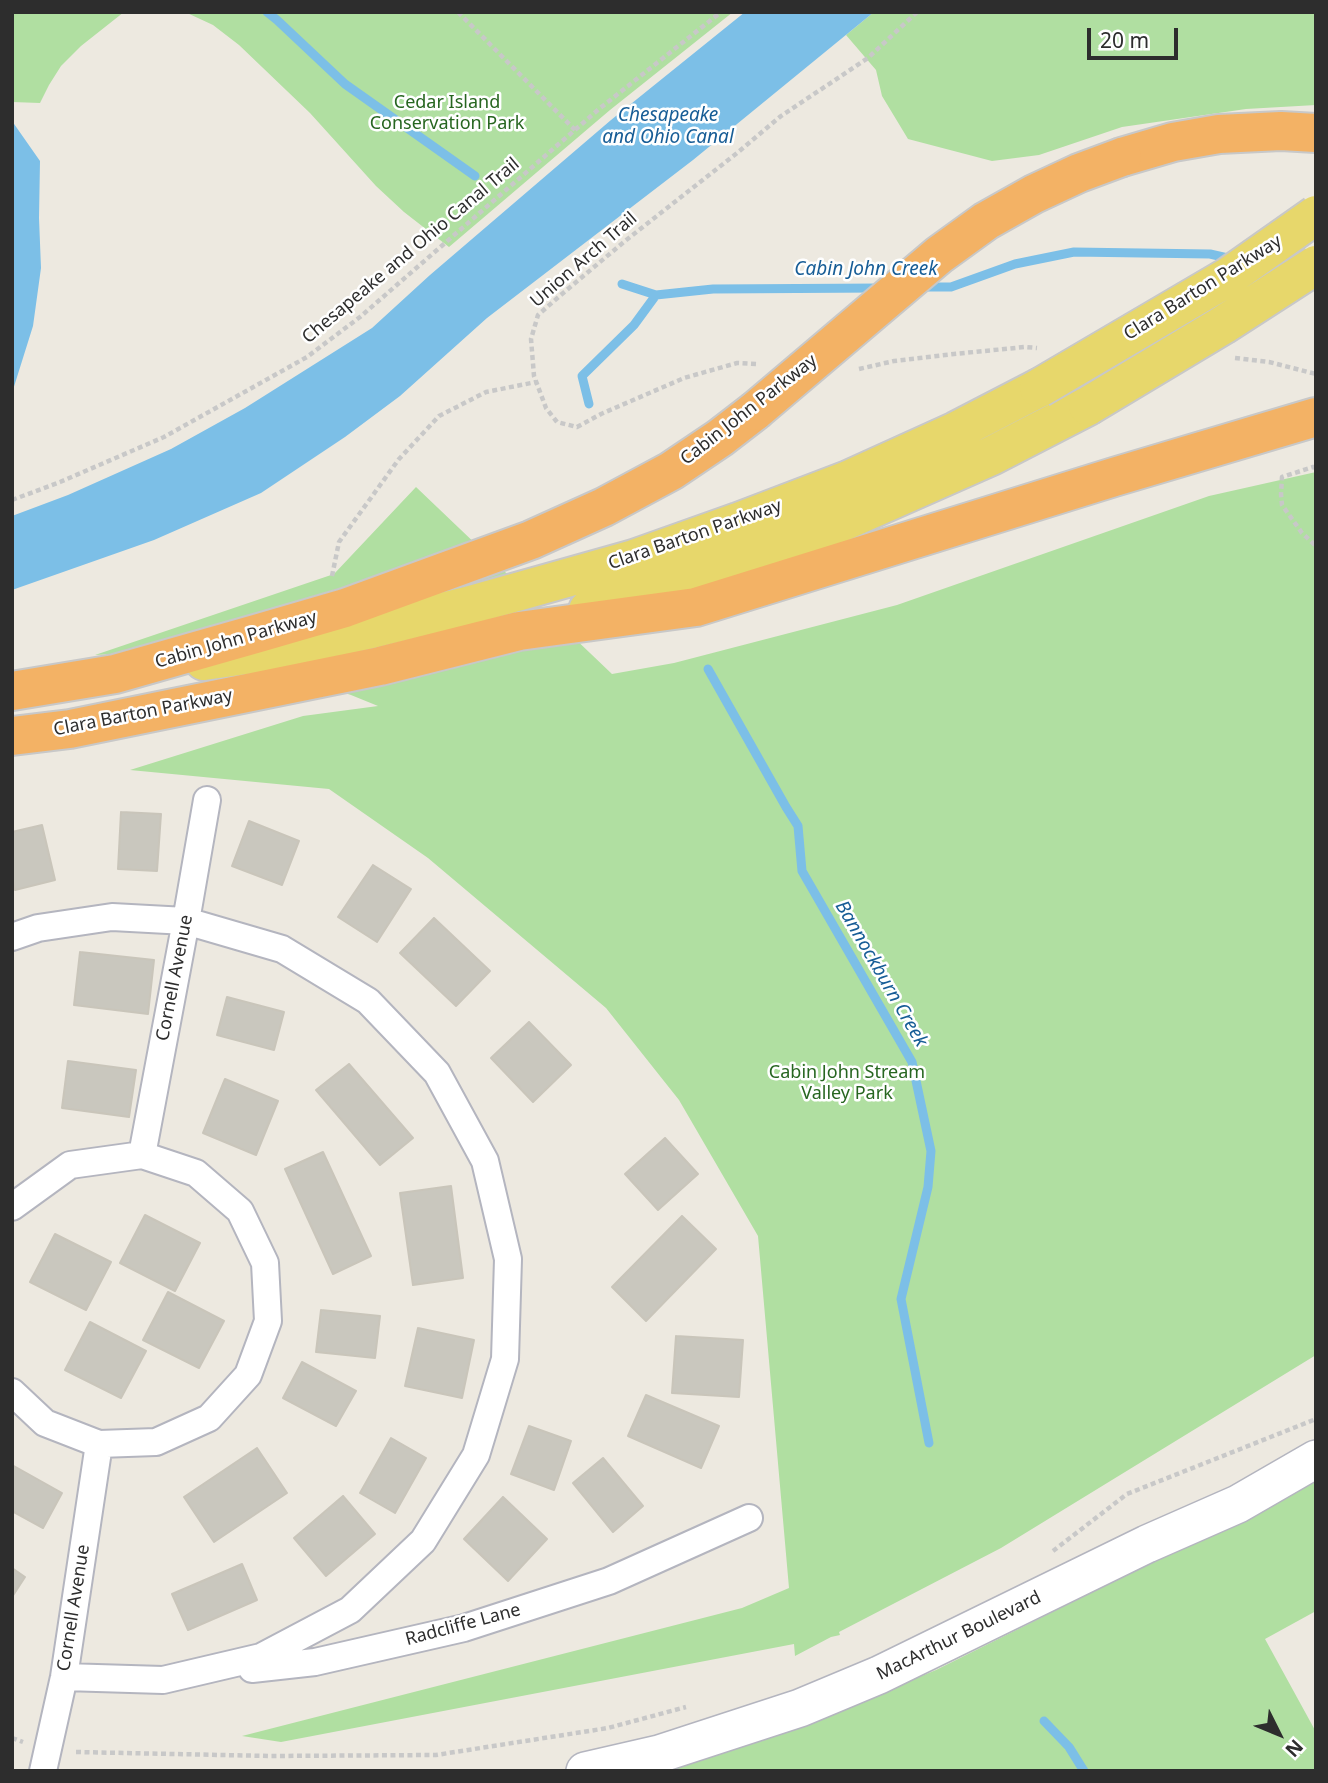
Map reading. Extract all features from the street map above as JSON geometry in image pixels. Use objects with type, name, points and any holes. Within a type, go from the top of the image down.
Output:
[{"type":"highway","name":"Cabin John Parkway","points":[[115,674],[345,608],[531,540],[604,506],[671,471],[720,438],[939,255],[986,221],[1079,173],[1172,142],[1219,134],[1281,131],[1316,133]]},
{"type":"highway","points":[[519,631],[696,607],[1312,418]]},
{"type":"highway","name":"Clara Barton Parkway","points":[[12,736],[70,729],[354,671],[519,631]]},
{"type":"highway","name":"Clara Barton Parkway","points":[[12,691],[115,674]]},
{"type":"main road","name":"Clara Barton Parkway","points":[[115,674],[288,649],[467,606],[634,559],[848,480],[956,431],[1040,388],[1228,277],[1316,215]]},
{"type":"main road","name":"Clara Barton Parkway","points":[[519,631],[682,582],[826,529],[991,456],[1088,406],[1223,325],[1316,265]]},
{"type":"main road","name":"MacArthur Boulevard","points":[[585,1771],[659,1754],[800,1708],[868,1680],[1147,1544],[1238,1504],[1316,1460]]},
{"type":"street","name":"Cornell Avenue","points":[[142,1155],[207,800]]},
{"type":"street","points":[[12,937],[38,928],[112,917],[186,921],[282,949],[368,1001],[437,1073],[485,1161],[508,1259],[505,1359],[476,1455],[423,1541],[350,1610],[261,1657],[163,1680],[64,1677]]},
{"type":"street","points":[[12,1207],[70,1165],[142,1155],[196,1173],[240,1211],[265,1263],[268,1321],[248,1375],[209,1418],[156,1442],[99,1444],[45,1423],[12,1392]]},
{"type":"street","name":"Cornell Avenue","points":[[45,1760],[64,1677],[99,1444]]},
{"type":"street","name":"Radcliffe Lane","points":[[163,1680],[315,1661],[464,1628],[609,1581],[749,1518]]},
{"type":"path","points":[[458,12],[575,130]]},
{"type":"path","name":"Chesapeake and Ohio Canal Trail","points":[[12,500],[164,437],[307,357],[360,317],[575,130],[721,12]]},
{"type":"path","name":"Union Arch Trail","points":[[761,364],[737,363],[684,378],[577,427],[557,422],[546,408],[534,376],[531,339],[538,316],[625,241],[781,116],[868,58],[918,12]]},
{"type":"path","points":[[850,371],[894,360],[1038,348]]},
{"type":"path","points":[[1233,358],[1269,362],[1316,374]]},
{"type":"path","points":[[345,608],[330,584],[339,542],[399,459],[439,416],[486,392],[536,382]]},
{"type":"path","points":[[1316,468],[1282,477],[1281,494],[1282,505],[1301,533],[1316,546]]},
{"type":"path","points":[[1052,1551],[1128,1494],[1316,1419]]},
{"type":"path","points":[[12,1738],[30,1745],[45,1760],[78,1752],[271,1756],[436,1755],[608,1728],[687,1707]]},
{"type":"green space","points":[[12,12],[124,12],[81,46],[61,66],[40,103],[12,102]]},
{"type":"green space","name":"Cedar Island Conservation Park","points":[[185,12],[733,12],[610,110],[449,247],[376,186],[310,113],[239,45],[213,25]]},
{"type":"green space","points":[[874,12],[1316,12],[1316,105],[1246,109],[1122,127],[1039,155],[992,161],[908,139],[882,96],[876,70],[846,35]]},
{"type":"green space","name":"Cabin John Stream Valley Park","points":[[1316,472],[1316,1355],[1001,1548],[839,1632],[840,1635],[795,1656],[794,1644],[281,1742],[242,1736],[742,1608],[789,1588],[758,1236],[679,1100],[606,1008],[428,858],[329,789],[130,770],[303,716],[378,706],[296,677],[115,654],[95,655],[334,574],[416,487],[612,674],[674,663],[897,605],[1209,496]]},
{"type":"green space","points":[[1316,1474],[1316,1611],[1265,1639],[1316,1732],[1316,1771],[658,1771],[747,1745],[936,1670],[1183,1547]]},
{"type":"water","name":"Chesapeake and Ohio Canal","points":[[745,12],[874,12],[693,160],[487,318],[400,396],[345,437],[261,493],[154,540],[12,590],[12,516],[68,495],[171,449],[245,408],[372,328],[611,120]]},
{"type":"water","points":[[12,121],[40,161],[41,268],[33,326],[12,393]]},
{"type":"building","points":[[121,812],[161,814],[157,871],[118,869]]},
{"type":"building","points":[[249,821],[299,841],[282,885],[232,866]]},
{"type":"building","points":[[42,825],[55,880],[15,890],[12,878],[12,832]]},
{"type":"building","points":[[373,865],[411,889],[377,942],[338,917]]},
{"type":"building","points":[[434,918],[490,971],[456,1006],[400,953]]},
{"type":"building","points":[[80,952],[154,960],[148,1014],[74,1005]]},
{"type":"building","points":[[227,997],[284,1012],[274,1050],[217,1035]]},
{"type":"building","points":[[529,1022],[571,1065],[533,1102],[491,1058]]},
{"type":"building","points":[[68,1061],[136,1070],[129,1117],[62,1108]]},
{"type":"building","points":[[349,1064],[413,1138],[380,1165],[316,1090]]},
{"type":"building","points":[[225,1079],[278,1101],[256,1155],[203,1133]]},
{"type":"building","points":[[665,1138],[698,1174],[658,1210],[625,1174]]},
{"type":"building","points":[[323,1152],[371,1256],[333,1274],[285,1169]]},
{"type":"building","points":[[451,1186],[463,1278],[413,1285],[400,1193]]},
{"type":"building","points":[[145,1215],[200,1243],[175,1291],[120,1263]]},
{"type":"building","points":[[682,1216],[716,1249],[646,1321],[612,1287]]},
{"type":"building","points":[[55,1234],[111,1262],[86,1310],[30,1282]]},
{"type":"building","points":[[168,1292],[224,1321],[199,1368],[143,1340]]},
{"type":"building","points":[[321,1310],[380,1316],[375,1358],[316,1352]]},
{"type":"building","points":[[90,1322],[146,1351],[121,1398],[65,1370]]},
{"type":"building","points":[[418,1328],[474,1340],[462,1398],[405,1386]]},
{"type":"building","points":[[676,1336],[743,1340],[739,1397],[672,1393]]},
{"type":"building","points":[[302,1362],[356,1391],[336,1426],[283,1398]]},
{"type":"building","points":[[646,1395],[719,1426],[701,1468],[628,1436]]},
{"type":"building","points":[[529,1426],[571,1441],[554,1490],[511,1474]]},
{"type":"building","points":[[391,1438],[426,1458],[395,1513],[360,1493]]},
{"type":"building","points":[[257,1448],[287,1493],[214,1542],[184,1497]]},
{"type":"building","points":[[603,1458],[643,1506],[613,1532],[573,1483]]},
{"type":"building","points":[[12,1465],[62,1493],[43,1528],[12,1511]]},
{"type":"building","points":[[343,1496],[375,1534],[326,1576],[294,1538]]},
{"type":"building","points":[[503,1497],[547,1539],[508,1581],[464,1539]]},
{"type":"building","points":[[242,1564],[257,1600],[188,1630],[172,1594]]},
{"type":"building","points":[[12,1568],[25,1577],[12,1597]]},
{"type":"waterway","name":"Cabin John Creek","points":[[267,12],[345,84],[475,176]]},
{"type":"waterway","name":"Cabin John Creek","points":[[919,287],[951,287],[1015,264],[1074,252],[1210,254],[1232,259]]},
{"type":"waterway","name":"Cabin John Creek","points":[[622,284],[656,295],[713,289],[881,288]]},
{"type":"waterway","name":"Bannockburn Creek","points":[[589,404],[582,376],[634,325],[656,295]]},
{"type":"waterway","name":"Bannockburn Creek","points":[[708,669],[798,826],[802,871],[912,1062],[931,1151],[928,1187],[901,1299],[929,1443]]},
{"type":"waterway","name":"Bannockburn Creek","points":[[1044,1721],[1069,1747],[1084,1771]]}]
